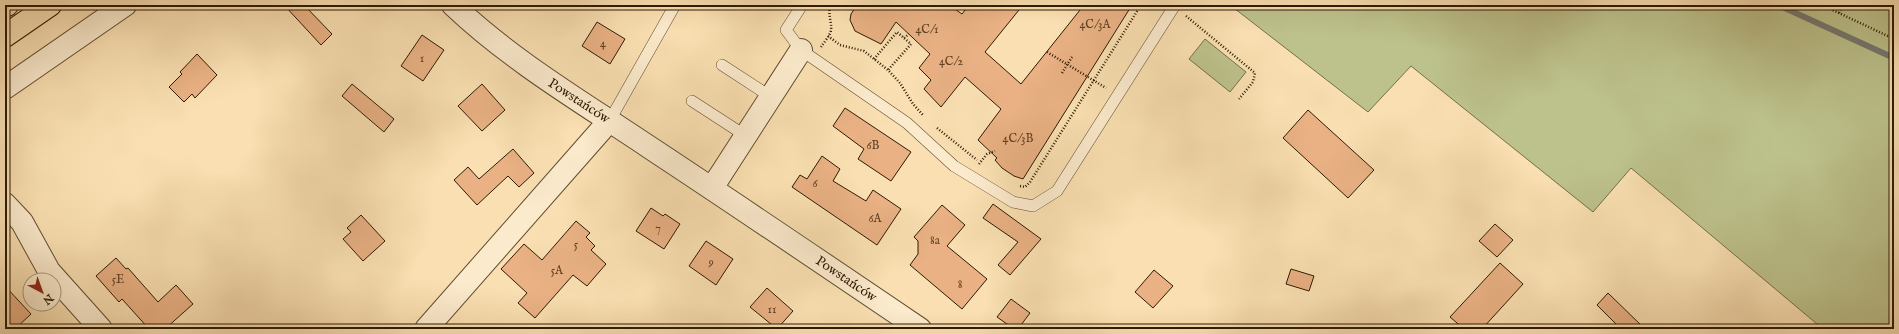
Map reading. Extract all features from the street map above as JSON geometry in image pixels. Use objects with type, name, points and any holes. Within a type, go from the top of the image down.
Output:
[{"type":"highway","points":[[5,36],[50,5]]},
{"type":"street","points":[[5,88],[125,5]]},
{"type":"street","name":"Powstańców","points":[[453,5],[492,40],[542,77],[610,120],[920,329]]},
{"type":"street","points":[[712,188],[771,97],[807,54]]},
{"type":"street","points":[[426,329],[610,120]]},
{"type":"street","points":[[5,204],[22,222],[49,271],[101,329]]},
{"type":"lane","points":[[610,120],[675,5]]},
{"type":"lane","points":[[802,5],[786,30],[807,54],[907,123],[954,166],[1013,202],[1033,206],[1057,191],[1175,6]]},
{"type":"lane","points":[[722,65],[771,97]]},
{"type":"lane","points":[[692,100],[746,136]]},
{"type":"path","points":[[807,54],[828,36],[831,21],[828,14],[831,5]]},
{"type":"path","points":[[1017,186],[1025,187],[1030,182],[1141,5]]},
{"type":"path","points":[[1822,5],[1894,39]]},
{"type":"path","points":[[1839,13],[1842,5]]},
{"type":"path","points":[[1175,6],[1255,72],[1253,82],[1239,99]]},
{"type":"path","points":[[874,60],[897,32],[911,44],[888,70]]},
{"type":"path","points":[[904,38],[909,34]]},
{"type":"path","points":[[828,36],[840,45],[864,52],[888,70],[900,83],[913,104],[924,115]]},
{"type":"path","points":[[1047,52],[1118,96]]},
{"type":"path","points":[[1062,73],[1072,57]]},
{"type":"path","points":[[935,126],[985,167]]},
{"type":"path","points":[[970,176],[987,154],[995,151]]},
{"type":"green space","points":[[1230,5],[1894,5],[1894,329],[1823,329],[1631,168],[1593,212],[1411,66],[1368,112]]},
{"type":"green space","points":[[1205,39],[1246,72],[1230,92],[1189,59]]},
{"type":"building","points":[[284,5],[304,5],[332,34],[321,45]]},
{"type":"building","points":[[857,5],[949,5],[962,14],[969,5],[1023,5],[985,52],[1021,84],[1084,5],[1132,5],[1023,179],[1014,176],[1002,168],[995,160],[997,158],[978,140],[1001,109],[965,77],[941,107],[924,89],[931,80],[919,68],[930,54],[896,22],[881,44],[855,31],[850,20],[851,14]]},
{"type":"building","points":[[597,22],[625,39],[610,64],[582,46]]},
{"type":"building","points":[[422,35],[444,50],[423,81],[401,66]]},
{"type":"building","points":[[197,54],[217,75],[195,98],[192,94],[184,102],[169,87],[182,74],[180,72]]},
{"type":"building","points":[[352,84],[394,119],[384,132],[342,96]]},
{"type":"building","points":[[482,84],[505,110],[482,131],[458,106]]},
{"type":"building","points":[[845,108],[911,152],[891,181],[858,159],[864,149],[833,126]]},
{"type":"building","points":[[1308,110],[1374,170],[1348,198],[1283,138]]},
{"type":"building","points":[[513,149],[534,173],[519,187],[508,176],[477,205],[454,180],[468,167],[479,179]]},
{"type":"building","points":[[822,156],[840,169],[833,181],[866,201],[873,190],[901,209],[877,245],[792,187],[800,175],[807,179]]},
{"type":"building","points":[[993,204],[1041,239],[1010,275],[998,265],[1018,242],[983,218]]},
{"type":"building","points":[[942,205],[965,225],[947,246],[987,279],[962,309],[910,265],[918,254],[918,241],[914,237]]},
{"type":"building","points":[[651,208],[663,216],[665,214],[680,224],[664,249],[636,231]]},
{"type":"building","points":[[361,215],[385,241],[363,261],[343,239],[351,232],[347,228]]},
{"type":"building","points":[[576,221],[590,233],[586,237],[595,246],[591,250],[606,264],[587,286],[573,275],[535,318],[518,303],[527,293],[501,269],[524,244],[542,260]]},
{"type":"building","points":[[1495,224],[1513,240],[1497,257],[1479,241]]},
{"type":"building","points":[[706,241],[733,259],[716,285],[689,266]]},
{"type":"building","points":[[116,258],[126,269],[128,268],[158,302],[176,285],[193,304],[165,329],[149,329],[122,299],[119,302],[96,276]]},
{"type":"building","points":[[1500,263],[1523,284],[1482,329],[1464,329],[1450,317]]},
{"type":"building","points":[[1291,269],[1314,276],[1309,291],[1286,284]]},
{"type":"building","points":[[1154,270],[1173,286],[1153,308],[1135,292]]},
{"type":"building","points":[[5,286],[22,304],[22,312],[29,312],[31,314],[15,329],[5,329]]},
{"type":"building","points":[[767,288],[793,311],[777,329],[750,307]]},
{"type":"building","points":[[1608,293],[1645,329],[1621,329],[1597,305]]},
{"type":"building","points":[[1011,299],[1030,313],[1018,329],[1014,329],[997,317]]},
{"type":"waterway","points":[[1778,5],[1894,58]]}]
